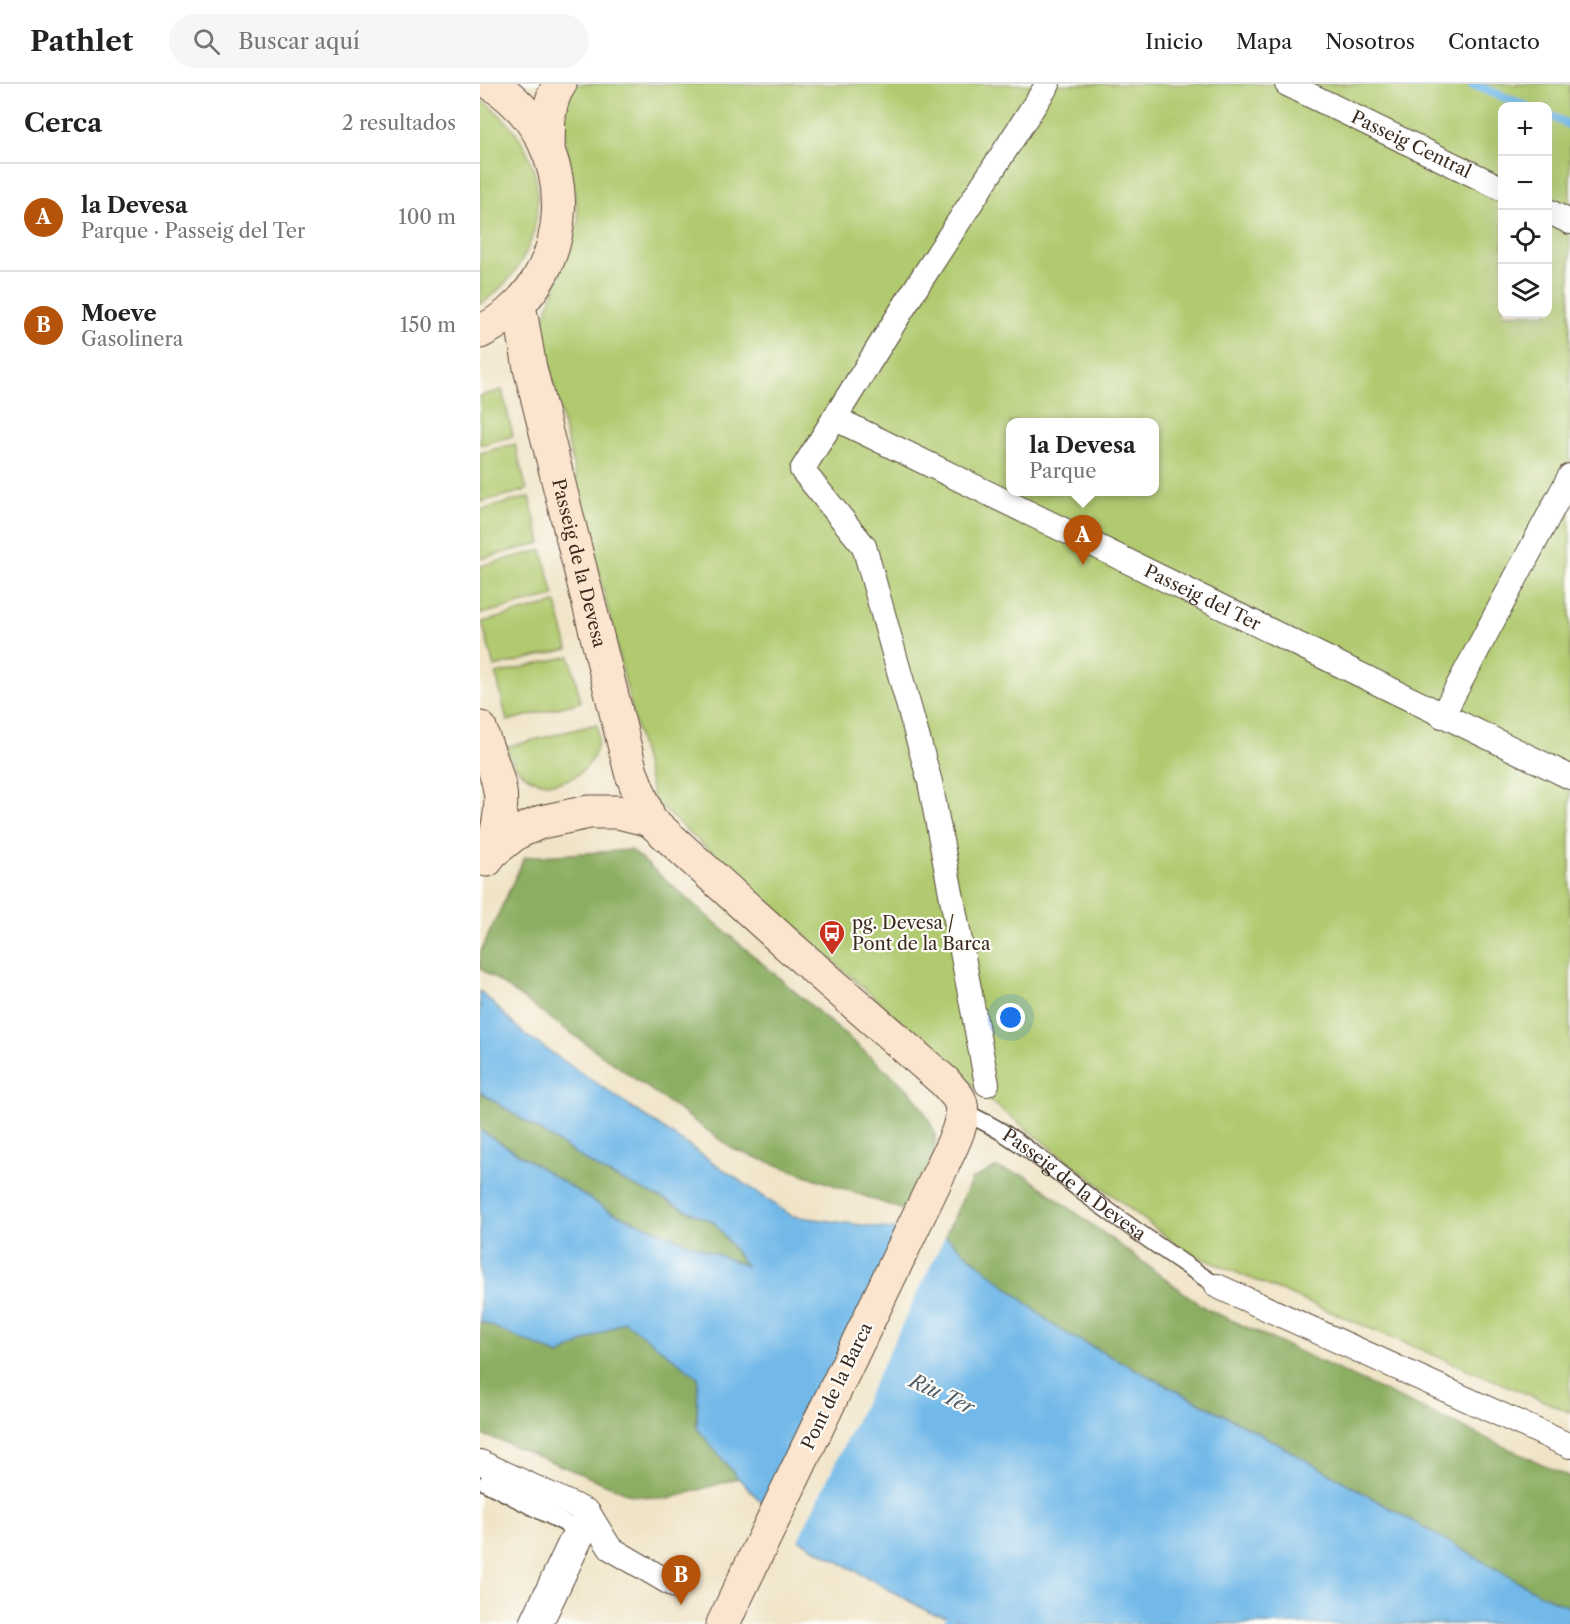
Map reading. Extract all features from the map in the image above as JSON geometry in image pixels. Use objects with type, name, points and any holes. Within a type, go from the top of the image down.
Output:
[{"type":"main road","points":[[480,332],[497,323],[519,304],[534,286],[547,264],[559,213],[558,187],[548,150],[536,127],[520,106],[492,84]]},
{"type":"main road","points":[[548,150],[549,111],[555,91],[560,84]]},
{"type":"main road","name":"Passeig de la Devesa","points":[[519,304],[530,368],[631,772],[650,820],[798,954],[945,1082],[959,1099],[962,1112]]},
{"type":"main road","name":"Passeig de la Devesa","points":[[480,728],[501,792],[499,820],[486,862]]},
{"type":"main road","name":"Passeig de la Devesa","points":[[486,862],[516,833],[541,822],[589,812],[618,812],[650,820]]},
{"type":"main road","name":"Pont de la Barca","points":[[727,1615],[942,1167],[962,1112]]},
{"type":"street","points":[[987,1084],[930,782],[864,546],[802,470],[1048,84]]},
{"type":"street","name":"Passeig Central","points":[[1287,84],[1498,187]]},
{"type":"street","points":[[1552,213],[1570,222]]},
{"type":"street","name":"Passeig del Ter","points":[[834,418],[1570,777]]},
{"type":"street","points":[[1442,716],[1570,476]]},
{"type":"street","name":"Passeig de la Devesa","points":[[1217,1287],[1570,1446]]},
{"type":"street","points":[[483,1472],[588,1512],[588,1528],[536,1624]]},
{"type":"street","points":[[588,1528],[610,1548],[675,1586]]},
{"type":"lane","name":"Passeig de la Devesa","points":[[962,1112],[984,1120],[1021,1145],[1113,1214],[1217,1287]]},
{"type":"green space","points":[[573,84],[1570,84],[1570,1412],[1185,1251],[984,1096],[654,801],[540,328],[579,221],[564,131],[568,90]]},
{"type":"green space","points":[[480,100],[499,114],[520,139],[531,160],[536,183],[537,206],[534,229],[526,251],[514,272],[498,290],[480,304]]},
{"type":"green space","points":[[502,390],[513,436],[480,445],[480,396]]},
{"type":"green space","points":[[515,444],[527,490],[480,502],[480,453]]},
{"type":"green space","points":[[529,497],[541,543],[480,559],[480,510]]},
{"type":"green space","points":[[542,550],[554,596],[480,614],[480,566]]},
{"type":"green space","points":[[556,603],[568,649],[494,667],[482,622]]},
{"type":"green space","points":[[570,656],[581,702],[507,721],[496,674]]},
{"type":"green space","points":[[597,724],[597,745],[590,762],[578,774],[563,781],[546,783],[530,778],[516,766],[506,747]]},
{"type":"green space","points":[[631,850],[910,1091],[929,1121],[935,1141],[928,1173],[909,1212],[735,1150],[480,968],[480,953],[525,857]]},
{"type":"green space","points":[[480,1092],[602,1171],[715,1223],[747,1267],[609,1211],[480,1130]]},
{"type":"green space","points":[[995,1168],[1026,1176],[1205,1308],[1570,1477],[1570,1607],[1538,1593],[1264,1436],[1058,1329],[945,1236],[972,1179]]},
{"type":"green space","points":[[480,1321],[559,1355],[624,1321],[698,1377],[697,1428],[738,1478],[668,1499],[632,1495],[480,1434]]},
{"type":"water","name":"Riu Ter","points":[[480,991],[524,1034],[792,1216],[945,1236],[1058,1329],[1264,1436],[1538,1593],[1570,1607],[1570,1624],[976,1624],[931,1613],[798,1539],[738,1478],[697,1428],[698,1377],[624,1321],[559,1355],[480,1321],[480,1130],[609,1211],[746,1266],[715,1223],[602,1171],[480,1092]]},
{"type":"pier","points":[[901,1228],[946,1234],[797,1542],[764,1508]]},
{"type":"waterway","points":[[1472,84],[1516,102]]},
{"type":"waterway","points":[[1552,117],[1570,125]]},
{"type":"waterway","points":[[948,1624],[955,1607]]},
{"type":"place","name":"la Devesa","points":[[1083,565]]},
{"type":"place","name":"pg. Devesa / Pont de la Barca","points":[[832,956]]},
{"type":"place","name":"Moeve","points":[[681,1605]]}]
